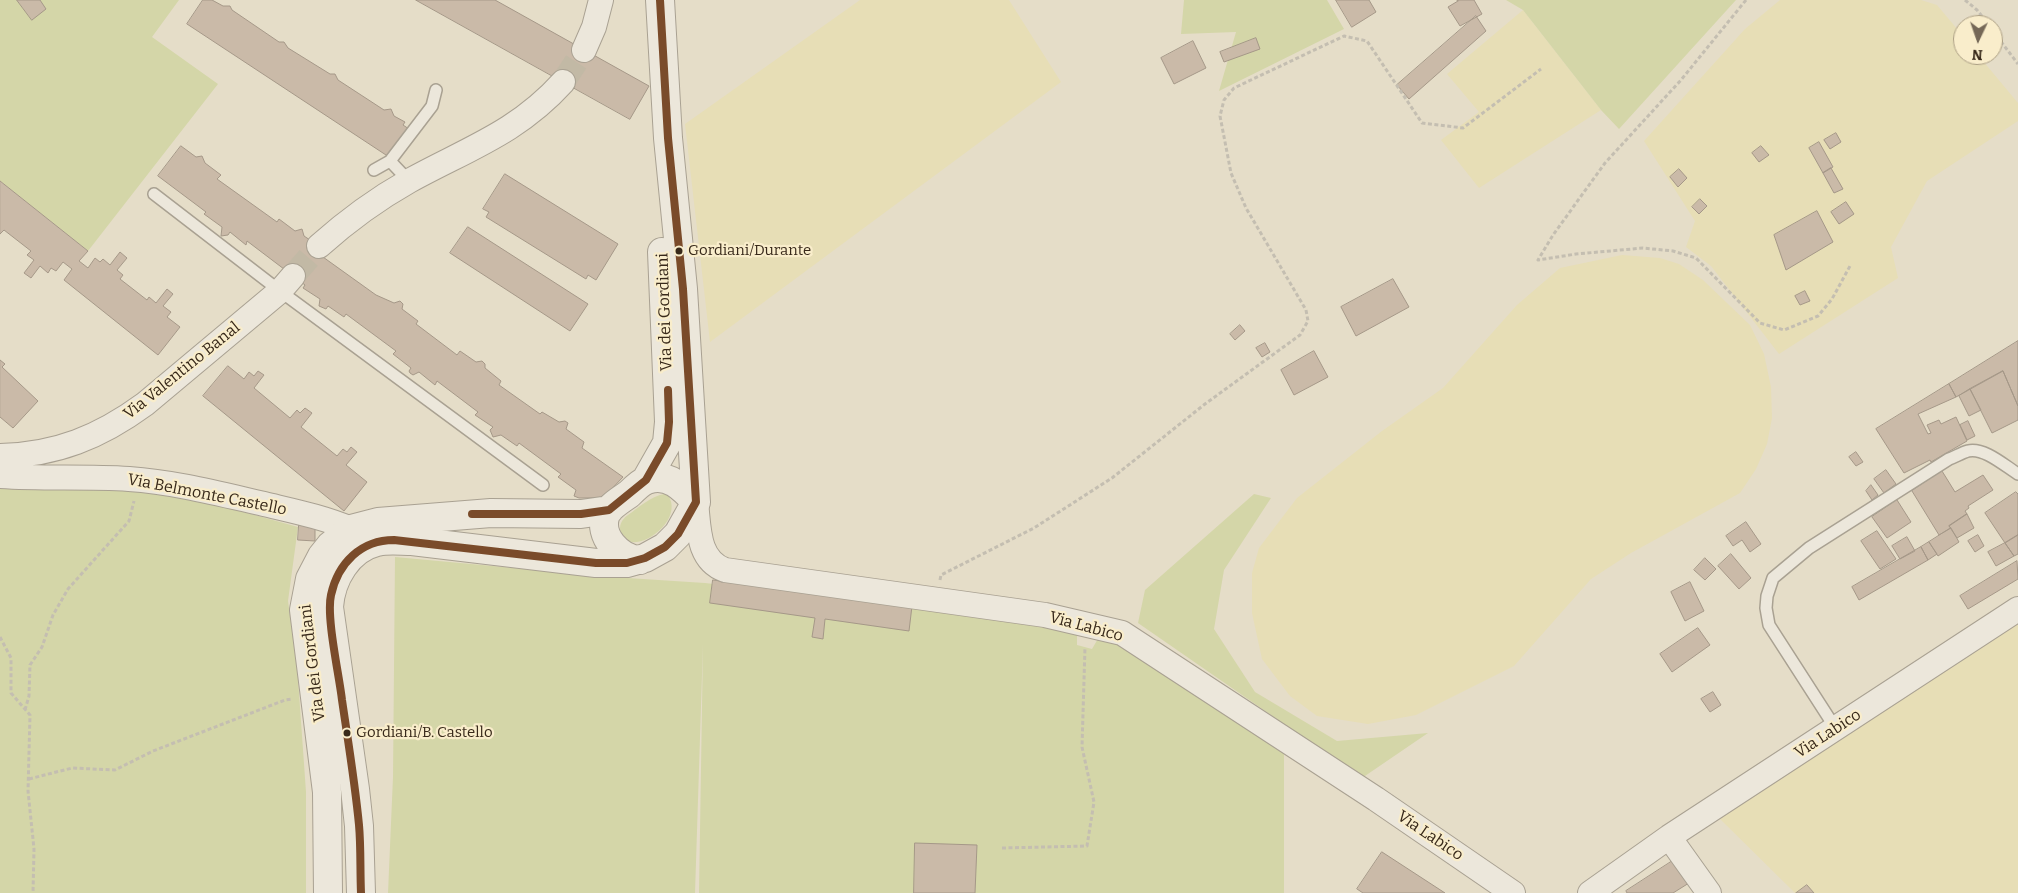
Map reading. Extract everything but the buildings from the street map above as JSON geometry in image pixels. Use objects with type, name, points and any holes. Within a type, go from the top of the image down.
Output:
[{"type":"street","name":"Via dei Gordiani","points":[[660,0],[668,138],[682,290],[696,502]]},
{"type":"street","points":[[584,50],[594,27],[596,2]]},
{"type":"street","points":[[319,246],[357,215],[409,181],[484,144],[512,127],[551,90]]},
{"type":"street","name":"Via dei Gordiani","points":[[646,480],[667,443],[669,422],[662,228],[668,138]]},
{"type":"street","name":"Via Valentino Banal","points":[[0,456],[26,455],[57,450],[111,426],[145,404],[286,284]]},
{"type":"street","name":"Via Belmonte Castello","points":[[0,476],[132,479],[221,494],[334,522],[351,529]]},
{"type":"street","points":[[659,478],[672,481],[696,502],[674,538],[661,550],[640,560],[626,557],[610,542],[605,526],[605,517],[609,510],[646,480],[659,478]]},
{"type":"street","name":"Via Labico","points":[[696,502],[703,547],[710,561],[720,568],[1045,615],[1122,633],[1376,799],[1513,893]]},
{"type":"street","name":"Via dei Gordiani","points":[[328,893],[327,792],[322,737],[306,630],[304,603],[310,579],[318,562],[330,546],[351,529],[378,522],[470,514],[581,514],[609,510]]},
{"type":"street","name":"Via dei Gordiani","points":[[362,893],[356,798],[329,607],[335,580],[349,559],[368,545],[390,540],[615,564],[640,560]]},
{"type":"street","name":"Via Labico","points":[[1590,893],[1669,837],[2018,609]]},
{"type":"street","points":[[1669,837],[1709,893]]},
{"type":"lane","points":[[374,170],[390,161],[432,106],[436,90]]},
{"type":"lane","points":[[390,161],[409,181]]},
{"type":"lane","points":[[154,194],[286,284],[543,485]]},
{"type":"lane","points":[[1836,729],[1769,625],[1766,608],[1767,596],[1774,578],[1809,548],[1949,459],[1969,451],[1976,451],[1983,453],[2018,474]]},
{"type":"path","points":[[1746,0],[1681,80],[1605,163],[1553,235],[1538,260],[1576,254],[1643,248],[1673,251],[1696,258],[1760,323],[1784,330],[1818,316],[1832,299],[1850,266]]},
{"type":"path","points":[[1965,0],[1982,15]]},
{"type":"path","points":[[936,600],[941,575],[1034,528],[1112,478],[1205,404],[1300,335],[1308,321],[1306,310],[1246,208],[1231,172],[1220,116],[1224,100],[1234,88],[1344,36],[1367,41],[1422,124],[1463,128],[1541,69]]},
{"type":"path","points":[[2003,44],[2018,64]]},
{"type":"path","points":[[25,710],[29,696],[30,665],[42,647],[53,615],[68,589],[129,520],[135,498],[132,479]]},
{"type":"path","points":[[1002,848],[1087,846],[1094,802],[1082,746],[1083,671],[1085,647],[1090,624]]},
{"type":"path","points":[[0,637],[11,658],[11,693],[30,715],[29,779],[34,849],[33,893]]},
{"type":"path","points":[[29,779],[72,768],[115,770],[153,750],[285,700],[294,699]]},
{"type":"shaded area","points":[[860,0],[1009,0],[1061,82],[710,342],[685,124]]},
{"type":"shaded area","points":[[1780,0],[1921,0],[1937,5],[1953,24],[1953,65],[1986,65],[2018,103],[2018,121],[1927,181],[1891,247],[1898,278],[1779,354],[1711,266],[1686,247],[1695,221],[1644,141],[1745,29]]},
{"type":"shaded area","points":[[1523,10],[1601,110],[1479,188],[1441,140],[1479,112],[1447,74]]},
{"type":"shaded area","points":[[1622,255],[1660,258],[1679,264],[1703,280],[1750,325],[1764,354],[1771,387],[1772,418],[1767,444],[1756,469],[1740,493],[1631,553],[1591,579],[1514,666],[1416,715],[1368,724],[1317,716],[1290,696],[1262,659],[1252,613],[1252,573],[1259,548],[1297,498],[1382,431],[1443,388],[1517,305],[1560,268]]},
{"type":"shaded area","points":[[2018,619],[2018,893],[1795,893],[1717,816]]},
{"type":"green space","points":[[0,0],[179,0],[152,37],[218,84],[88,251],[0,181]]},
{"type":"green space","points":[[1184,0],[1327,0],[1344,29],[1219,91],[1236,32],[1181,34]]},
{"type":"green space","points":[[1506,0],[1736,0],[1619,129],[1601,110],[1523,10]]},
{"type":"green space","points":[[0,485],[122,489],[208,502],[298,527],[288,601],[297,665],[306,792],[306,893],[0,893]]},
{"type":"green space","points":[[664,494],[668,495],[671,502],[671,510],[665,524],[659,531],[645,540],[637,542],[631,542],[623,537],[620,528],[623,519],[650,500]]},
{"type":"green space","points":[[1254,494],[1271,498],[1224,570],[1214,629],[1255,692],[1337,741],[1428,733],[1362,778],[1138,623],[1145,590]]},
{"type":"green space","points":[[395,557],[612,577],[705,583],[922,607],[1077,631],[1077,645],[1092,649],[1099,637],[1125,643],[1284,750],[1284,893],[699,893],[703,644],[695,893],[388,893],[393,777]]},
{"type":"tunnel","points":[[563,82],[584,50]]},
{"type":"tunnel","points":[[293,276],[319,246]]},
{"type":"transit line","points":[[361,893],[357,809],[330,617],[331,595],[334,583],[345,564],[361,549],[371,544],[394,540],[596,563],[627,563],[645,558],[665,547],[678,534],[696,502],[683,289],[668,138],[660,0]]},
{"type":"transit line","points":[[472,514],[581,514],[609,510],[646,480],[667,443],[669,422],[668,390]]},
{"type":"place","name":"Gordiani/Durante","points":[[679,251]]},
{"type":"place","name":"Gordiani/B. Castello","points":[[347,733]]}]
